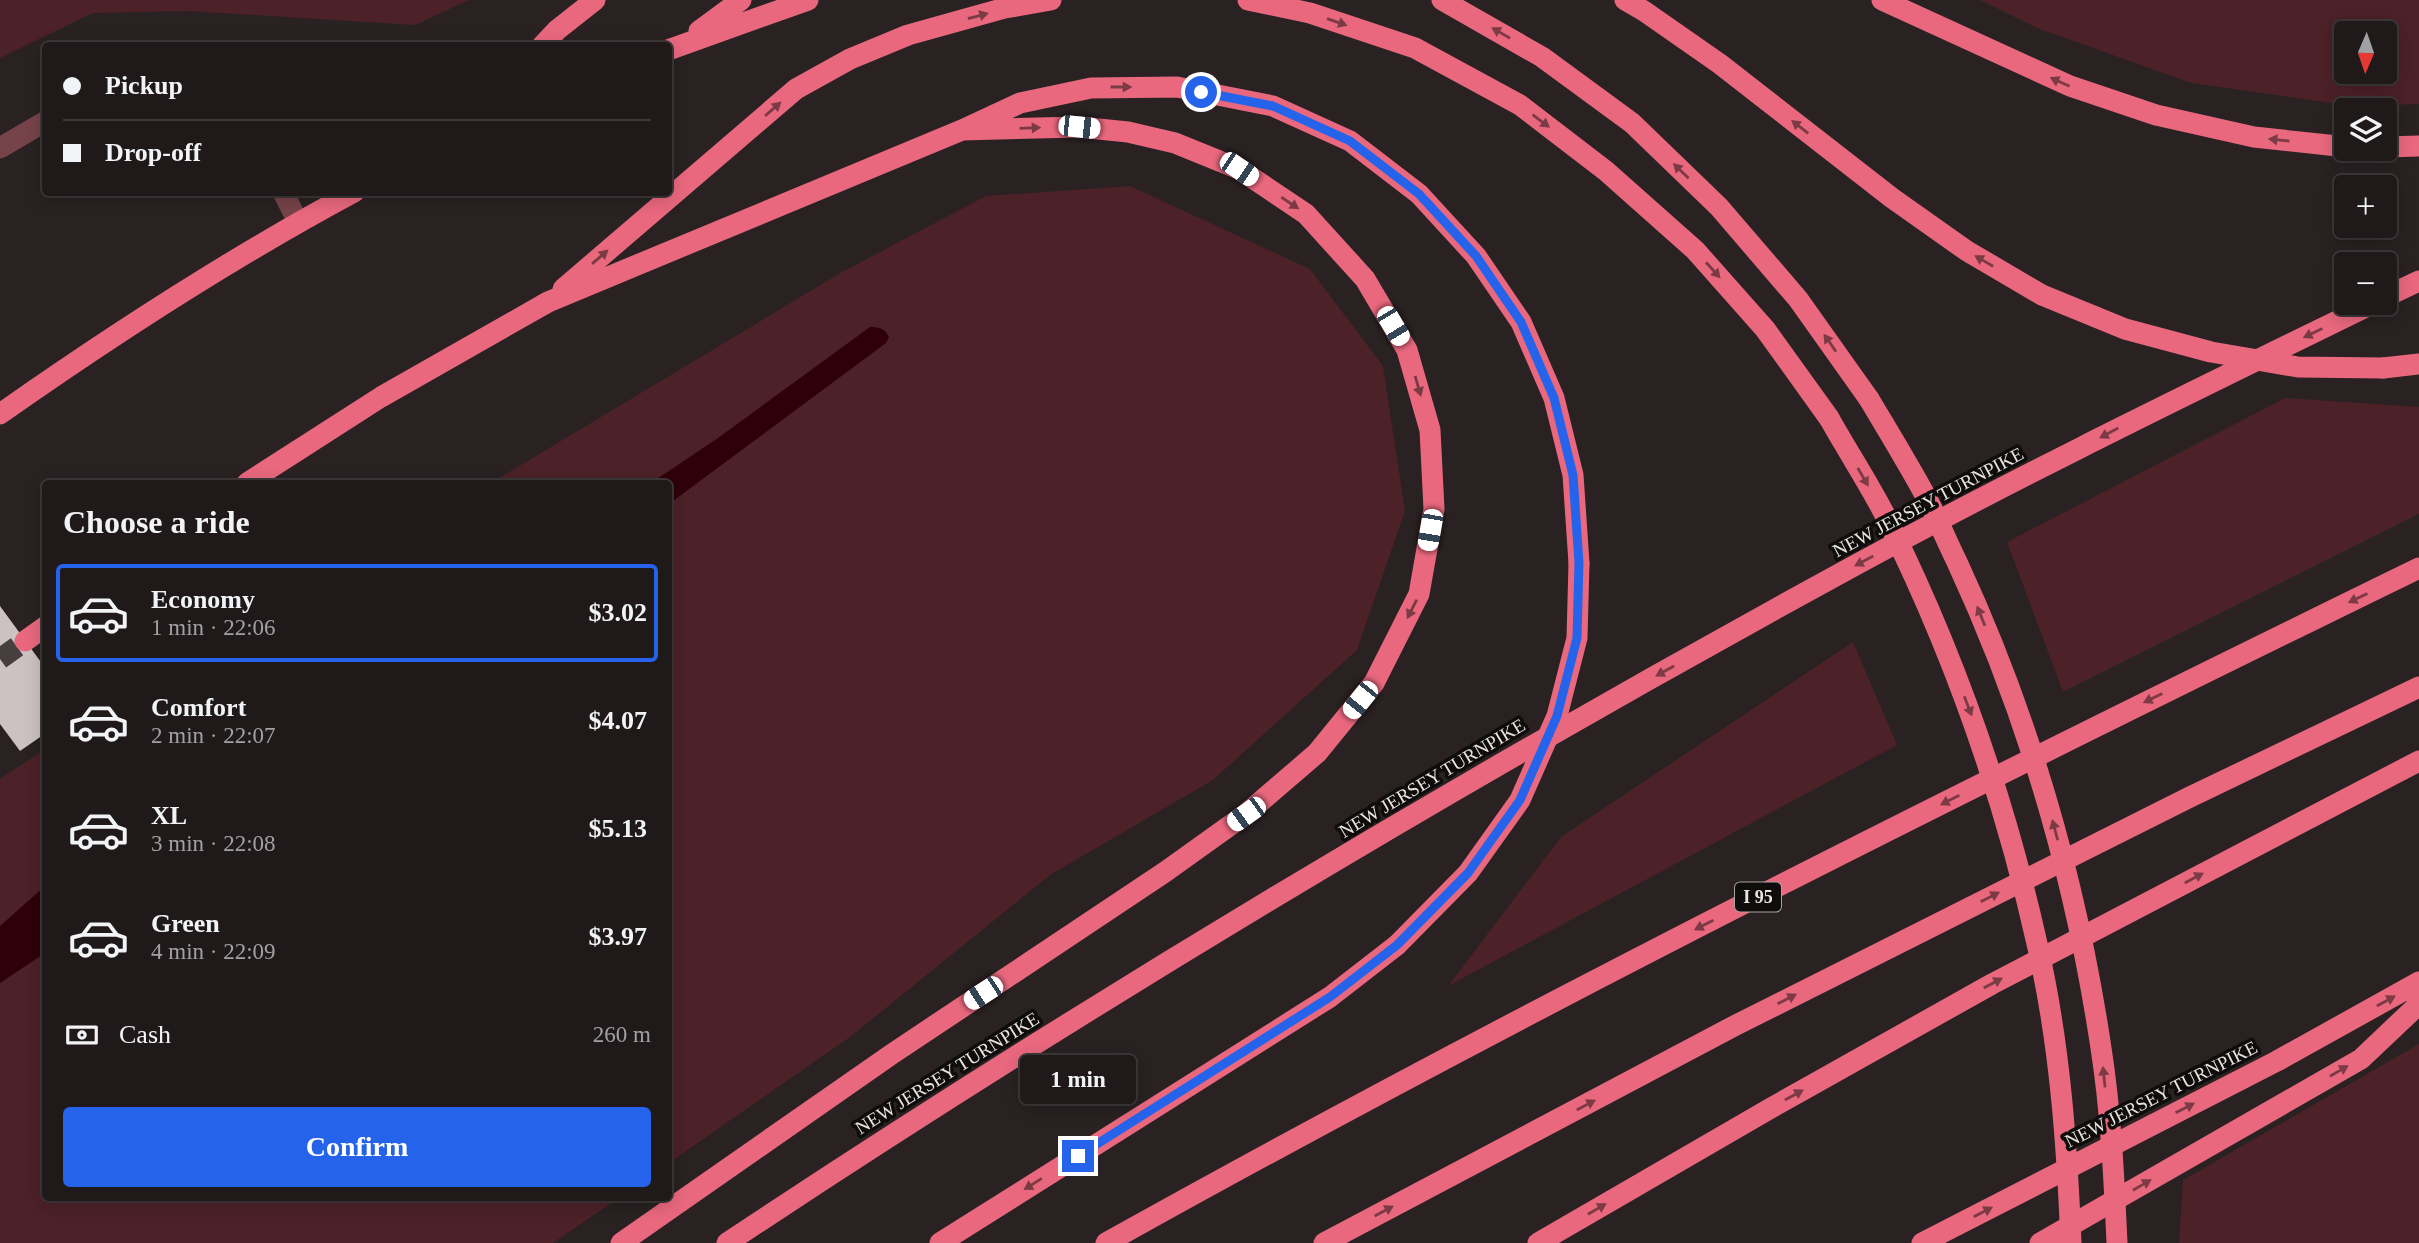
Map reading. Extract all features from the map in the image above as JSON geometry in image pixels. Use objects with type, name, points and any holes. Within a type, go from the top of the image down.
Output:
[{"type":"highway","points":[[545,42],[595,0]]},
{"type":"highway","points":[[674,48],[741,0]]},
{"type":"highway","points":[[674,48],[808,0]]},
{"type":"highway","points":[[672,196],[796,89],[850,59],[908,35],[1005,8],[1051,0]]},
{"type":"highway","points":[[1248,0],[1310,13],[1415,48],[1520,105],[1606,171],[1695,250],[1765,329],[1829,418],[1886,517],[1938,628],[1977,728],[2012,841],[2039,950],[2057,1055],[2068,1168],[2071,1243]]},
{"type":"highway","points":[[1442,0],[1542,57],[1632,123],[1719,207],[1798,299],[1869,399],[1926,496],[1979,610],[2019,713],[2055,829],[2083,942],[2101,1049],[2113,1166],[2117,1243]]},
{"type":"highway","points":[[1625,0],[1644,10],[1720,64],[1892,198],[1956,244],[2042,295],[2125,329],[2211,352],[2298,367],[2383,368],[2419,364]]},
{"type":"highway","points":[[1882,0],[2070,86],[2156,115],[2254,137],[2334,146]]},
{"type":"highway","points":[[252,480],[380,397],[548,302],[962,130],[1020,103],[1091,88],[1177,87],[1273,106],[1350,141],[1419,194],[1476,256],[1521,322],[1554,398],[1573,475],[1579,563],[1577,638],[1557,716],[1520,800],[1468,873],[1397,945],[1330,997],[940,1243]]},
{"type":"highway","points":[[621,1243],[892,1054],[1165,872],[1246,814],[1317,753],[1374,683],[1419,594],[1434,509],[1430,430],[1408,350],[1365,279],[1306,214],[1239,169],[1175,143],[1128,132],[1079,127],[962,130]]},
{"type":"highway","points":[[2397,146],[2419,146]]},
{"type":"highway","points":[[0,414],[195,283],[347,196]]},
{"type":"highway","points":[[548,302],[671,196]]},
{"type":"highway","points":[[2397,291],[2419,281]]},
{"type":"highway","name":"NEW JERSEY TURNPIKE","points":[[727,1243],[912,1120],[1218,932],[1534,744],[1833,577],[2125,425],[2350,315]]},
{"type":"highway","name":"I 95","points":[[1107,1243],[1240,1168],[1704,925],[2139,705],[2419,568]]},
{"type":"highway","points":[[25,641],[42,629]]},
{"type":"highway","points":[[1324,1243],[1748,1019],[2190,797],[2419,687]]},
{"type":"highway","points":[[1538,1243],[1992,984],[2419,761]]},
{"type":"highway","name":"NEW JERSEY TURNPIKE","points":[[1922,1243],[2277,1060],[2419,982]]},
{"type":"highway","points":[[2040,1243],[2361,1059],[2419,1004]]},
{"type":"lane","points":[[0,148],[42,123]]},
{"type":"lane","points":[[285,196],[298,222]]},
{"type":"shaded area","points":[[0,0],[469,0],[415,25],[188,11],[93,13],[0,58]]},
{"type":"shaded area","points":[[1980,0],[2419,0],[2419,104],[2397,105],[2397,98],[2334,98],[2334,103],[2191,83],[2037,28]]},
{"type":"shaded area","points":[[1130,186],[1310,269],[1383,366],[1405,511],[1357,650],[1213,780],[1050,875],[850,1037],[672,1161],[672,480],[496,480],[842,272],[986,196]]},
{"type":"shaded area","points":[[870,327],[886,332],[889,337],[886,343],[672,502],[672,480],[655,480],[718,438]]},
{"type":"shaded area","points":[[2285,398],[2419,407],[2419,514],[2063,692],[2007,542]]},
{"type":"shaded area","points":[[1853,642],[1897,745],[1448,986],[1561,837]]},
{"type":"shaded area","points":[[42,751],[42,1201],[614,1201],[553,1243],[0,1243],[0,779]]},
{"type":"shaded area","points":[[42,889],[42,955],[0,983],[0,926]]},
{"type":"shaded area","points":[[2419,1044],[2419,1243],[2179,1243],[2183,1180]]},
{"type":"building","points":[[0,606],[42,664],[42,736],[20,751],[0,724]]},
{"type":"tunnel","points":[[0,659],[25,641]]},
{"type":"route","points":[[1078,1156],[1330,997],[1397,945],[1468,873],[1520,800],[1557,716],[1577,638],[1579,563],[1573,475],[1554,398],[1521,322],[1476,256],[1419,194],[1350,141],[1273,106],[1201,92]]}]
